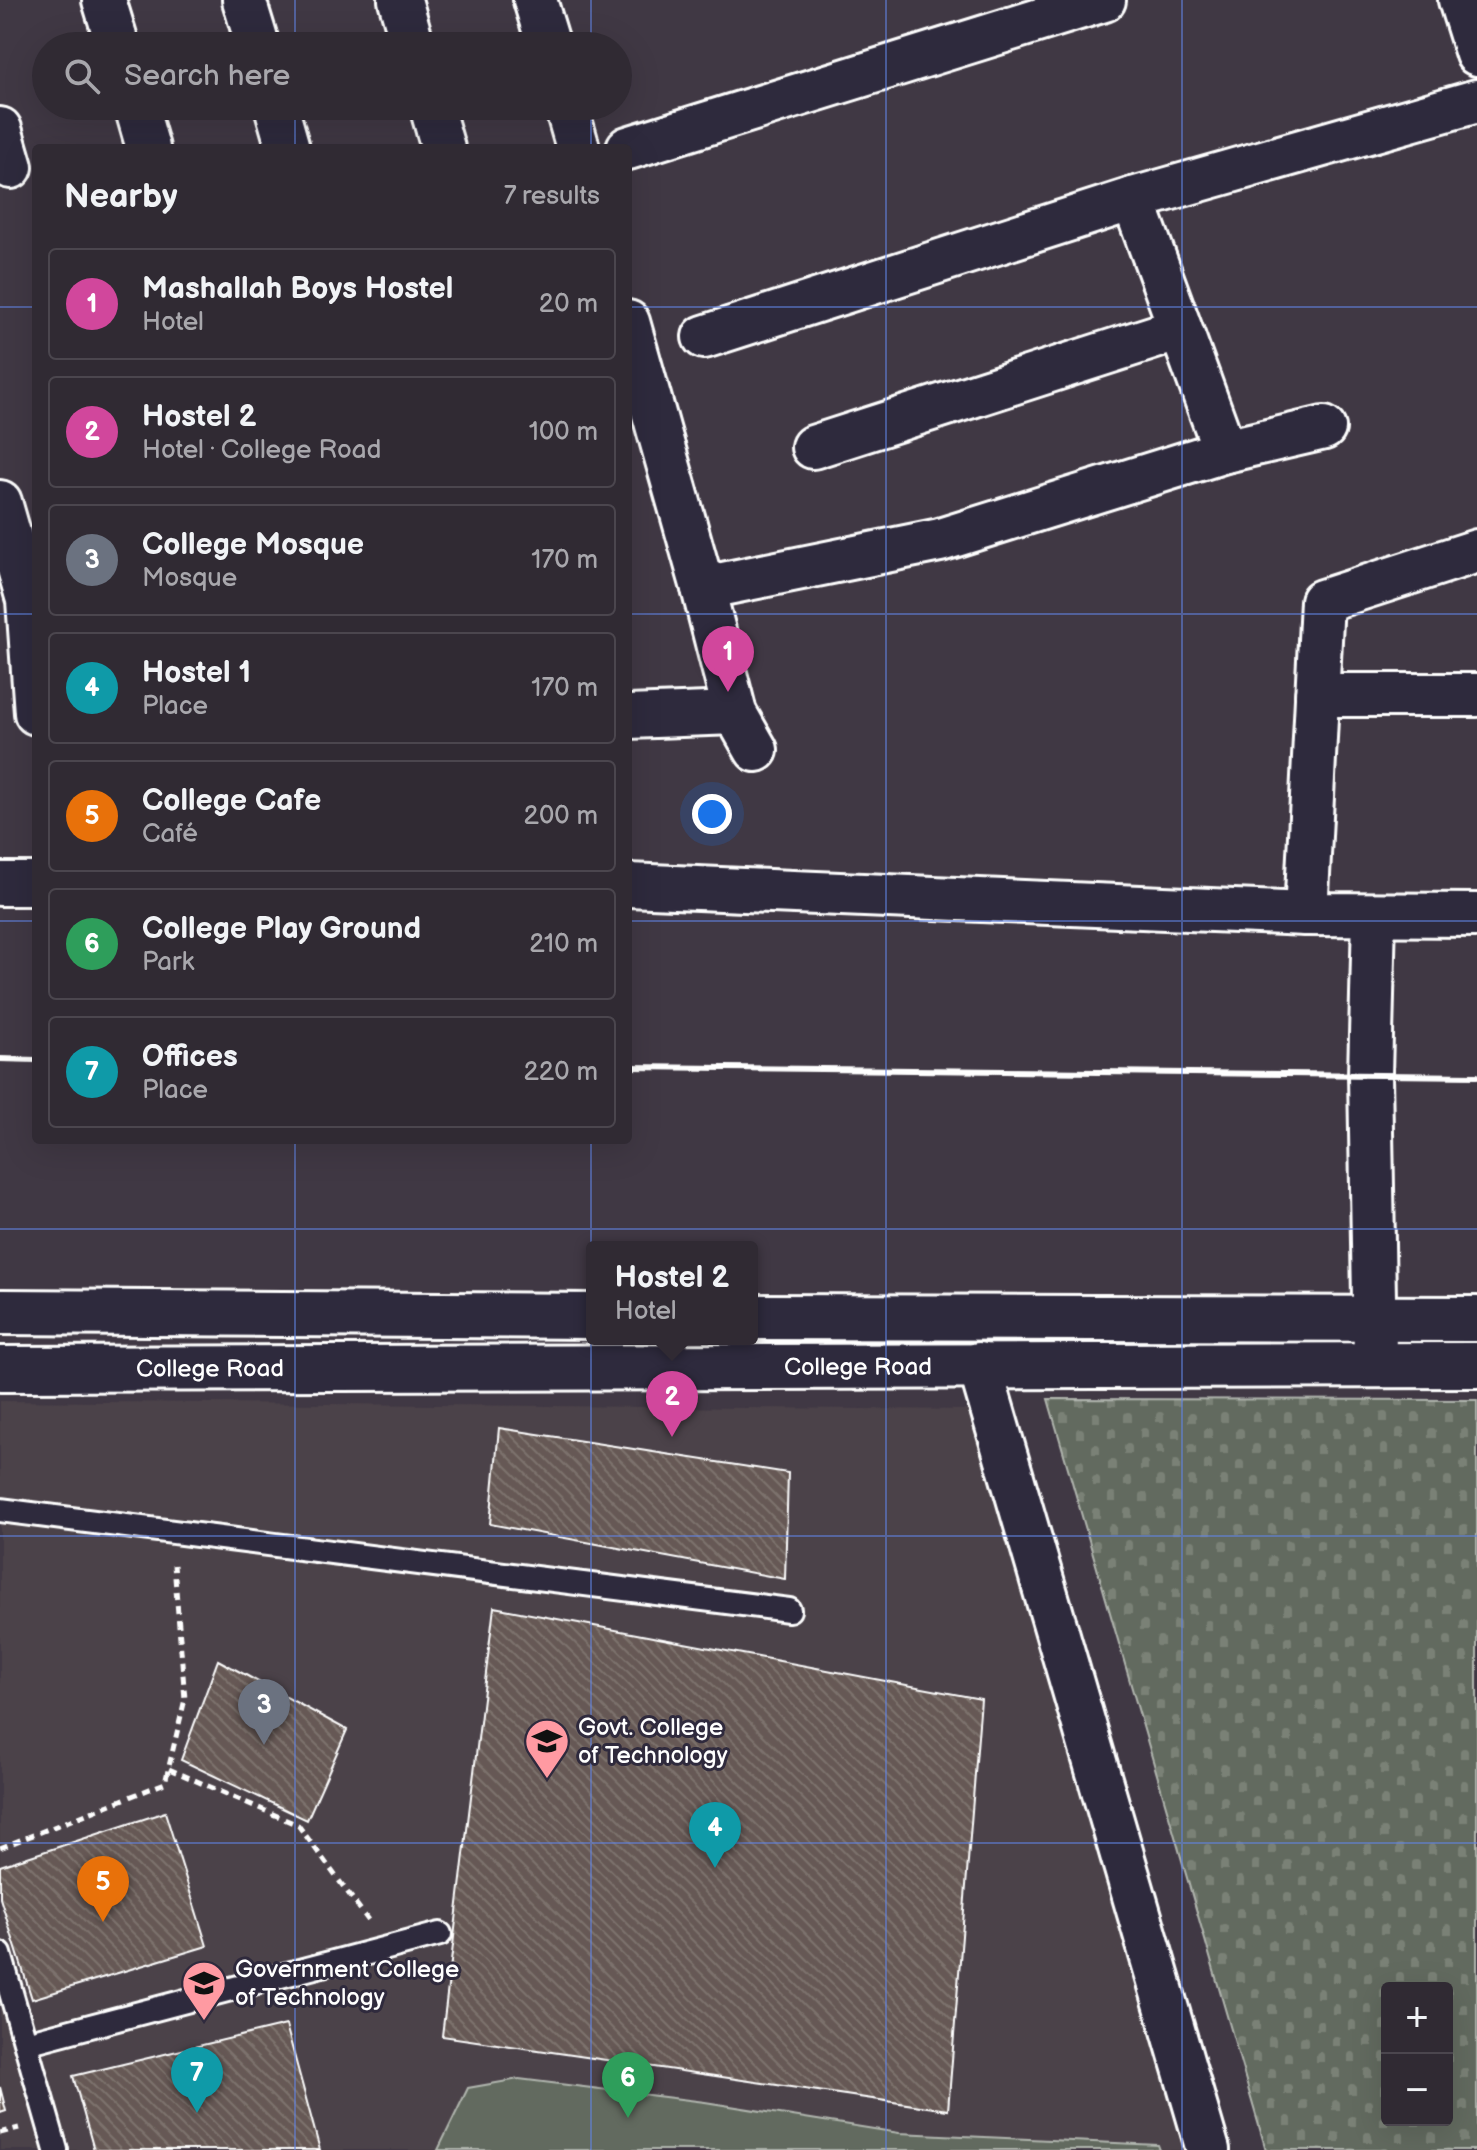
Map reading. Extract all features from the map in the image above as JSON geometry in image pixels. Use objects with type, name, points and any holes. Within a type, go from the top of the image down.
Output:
[{"type":"main road","points":[[0,1312],[586,1316]]},
{"type":"main road","name":"College Road","points":[[758,1317],[1477,1319]]},
{"type":"main road","name":"College Road","points":[[0,1369],[1477,1365]]},
{"type":"street","points":[[104,0],[114,32]]},
{"type":"street","points":[[244,0],[254,32]]},
{"type":"street","points":[[400,0],[409,32]]},
{"type":"street","points":[[535,0],[545,32]]},
{"type":"street","points":[[632,147],[1104,0]]},
{"type":"street","points":[[1460,0],[1477,54]]},
{"type":"street","points":[[704,337],[1133,199],[1477,101]]},
{"type":"street","points":[[140,120],[147,144]]},
{"type":"street","points":[[280,120],[287,144]]},
{"type":"street","points":[[435,120],[442,144]]},
{"type":"street","points":[[570,120],[577,144]]},
{"type":"street","points":[[1133,199],[1225,451]]},
{"type":"street","points":[[813,447],[1180,329]]},
{"type":"street","points":[[632,336],[735,713],[756,750]]},
{"type":"street","points":[[703,588],[940,540],[1225,451],[1324,428]]},
{"type":"street","points":[[0,502],[32,694]]},
{"type":"street","points":[[1306,914],[1322,601],[1477,551]]},
{"type":"street","points":[[1317,695],[1477,695]]},
{"type":"street","points":[[632,717],[735,713]]},
{"type":"street","points":[[0,717],[32,715]]},
{"type":"street","points":[[0,884],[32,884]]},
{"type":"street","points":[[632,885],[1306,914],[1477,915]]},
{"type":"street","points":[[1374,916],[1370,1075],[1376,1364]]},
{"type":"street","points":[[979,1364],[1208,2150]]},
{"type":"lane","points":[[0,1510],[789,1610]]},
{"type":"lane","points":[[26,2043],[440,1934]]},
{"type":"lane","points":[[0,1954],[56,2150]]},
{"type":"path","points":[[0,1848],[165,1783],[185,1699],[171,1532]]},
{"type":"path","points":[[169,1769],[298,1825],[388,1948]]},
{"type":"shaded area","name":"Govt. College of Technology","points":[[0,1401],[975,1410],[1211,2150],[0,2150]]},
{"type":"green space","points":[[1048,1399],[1477,1400],[1477,2150],[1266,2150]]},
{"type":"green space","points":[[519,2079],[705,2102],[899,2133],[1158,2145],[1160,2150],[438,2150],[468,2088]]},
{"type":"building","points":[[499,1428],[788,1473],[785,1579],[490,1524]]},
{"type":"building","points":[[494,1607],[981,1699],[948,2110],[442,2036]]},
{"type":"building","points":[[218,1660],[347,1730],[307,1820],[181,1760]]},
{"type":"building","points":[[165,1812],[207,1946],[32,1999],[0,1898],[0,1866]]},
{"type":"building","points":[[286,2025],[320,2150],[94,2150],[73,2076]]},
{"type":"building","points":[[0,2087],[6,2111],[0,2113]]},
{"type":"railway","points":[[0,1059],[32,1060]]},
{"type":"railway","points":[[632,1067],[1477,1076]]},
{"type":"place","name":"Mashallah Boys Hostel","points":[[728,692]]},
{"type":"place","name":"Hostel 2","points":[[672,1437]]},
{"type":"place","name":"College Mosque","points":[[264,1745]]},
{"type":"place","name":"Govt. College of Technology","points":[[547,1780]]},
{"type":"place","name":"Hostel 1","points":[[715,1868]]},
{"type":"place","name":"College Cafe","points":[[103,1922]]},
{"type":"place","name":"Government College of Technology","points":[[204,2022]]},
{"type":"place","name":"Offices","points":[[197,2113]]},
{"type":"place","name":"College Play Ground","points":[[628,2118]]}]
